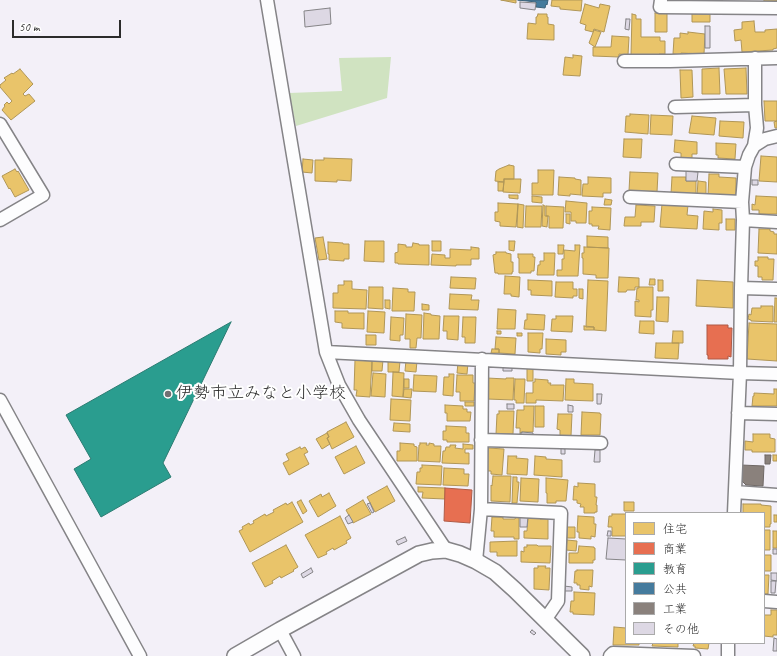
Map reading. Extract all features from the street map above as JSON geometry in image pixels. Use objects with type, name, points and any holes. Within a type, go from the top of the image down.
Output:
[{"type":"street","points":[[267,0],[326,352],[339,385],[359,420],[446,550]]},
{"type":"street","points":[[661,0],[660,7],[777,8]]},
{"type":"street","points":[[734,512],[740,373],[743,220],[742,202],[745,167],[754,146],[757,128],[755,105],[755,58]]},
{"type":"street","points":[[624,61],[777,58]]},
{"type":"street","points":[[675,107],[755,105]]},
{"type":"street","points":[[0,124],[43,195],[0,220]]},
{"type":"street","points":[[754,146],[765,139],[777,136]]},
{"type":"street","points":[[676,164],[745,167]]},
{"type":"street","points":[[630,197],[742,202]]},
{"type":"street","points":[[743,220],[777,222]]},
{"type":"street","points":[[741,288],[777,289]]},
{"type":"street","points":[[326,352],[777,374]]},
{"type":"street","points":[[476,561],[481,509],[482,359]]},
{"type":"street","points":[[0,400],[140,656]]},
{"type":"street","points":[[738,413],[777,414]]},
{"type":"street","points":[[481,440],[601,443]]},
{"type":"street","points":[[735,492],[777,495]]},
{"type":"street","points":[[481,509],[561,513],[558,601],[545,620]]},
{"type":"street","points":[[235,656],[419,554],[446,550],[476,561],[495,572],[582,656]]},
{"type":"street","points":[[765,601],[777,602]]},
{"type":"street","points":[[280,630],[294,656]]},
{"type":"street","points":[[728,644],[728,656]]},
{"type":"street","points":[[610,656],[613,653],[694,656]]},
{"type":"green space","points":[[391,57],[387,98],[296,126],[289,93],[342,91],[339,58]]},
{"type":"building: 住宅","points":[[501,0],[516,0],[516,3]]},
{"type":"building: 住宅","points":[[552,0],[582,0],[581,11],[560,9],[560,7],[551,6]]},
{"type":"building: 住宅","points":[[673,0],[695,0],[695,2],[673,2]]},
{"type":"building: 住宅","points":[[764,0],[777,0],[777,3],[764,3]]},
{"type":"building: 住宅","points":[[585,4],[599,8],[600,4],[610,6],[604,32],[594,29],[593,32],[585,30],[586,25],[580,23]]},
{"type":"building: 住宅","points":[[655,13],[667,13],[667,32],[655,32]]},
{"type":"building: 住宅","points":[[538,14],[547,14],[548,24],[554,25],[554,40],[527,39],[528,23],[536,24],[536,17]]},
{"type":"building: 住宅","points":[[632,14],[636,15],[636,19],[641,19],[641,37],[660,37],[660,41],[665,41],[665,54],[659,54],[659,56],[631,55]]},
{"type":"building: 住宅","points":[[692,14],[710,14],[710,22],[692,22]]},
{"type":"building: 住宅","points":[[754,21],[755,32],[765,32],[765,30],[777,29],[777,48],[773,50],[742,52],[741,40],[735,41],[734,30],[742,29],[742,22]]},
{"type":"building: 住宅","points":[[594,30],[601,32],[595,47],[589,43]]},
{"type":"building: 住宅","points":[[688,32],[705,34],[704,54],[673,54],[674,38],[680,38],[680,33],[688,34]]},
{"type":"building: 住宅","points":[[612,36],[629,37],[628,55],[619,54],[619,57],[593,56],[593,47],[611,47]]},
{"type":"building: 住宅","points":[[573,55],[582,56],[580,76],[563,75],[565,57],[573,58]]},
{"type":"building: 住宅","points":[[719,68],[720,94],[702,94],[702,69]]},
{"type":"building: 住宅","points":[[746,68],[747,94],[726,94],[724,69]]},
{"type":"building: 住宅","points":[[20,69],[33,84],[23,94],[25,96],[29,94],[35,101],[11,120],[2,110],[7,102],[9,104],[12,101],[0,85],[6,80],[4,78]]},
{"type":"building: 住宅","points":[[680,70],[692,70],[693,97],[681,98]]},
{"type":"building: 住宅","points":[[764,101],[777,101],[777,121],[765,121]]},
{"type":"building: 住宅","points":[[630,114],[649,115],[648,134],[625,132],[626,116],[630,116]]},
{"type":"building: 住宅","points":[[651,115],[673,116],[672,135],[650,134]]},
{"type":"building: 住宅","points":[[692,116],[716,118],[714,135],[689,133]]},
{"type":"building: 住宅","points":[[720,121],[744,122],[743,138],[719,136]]},
{"type":"building: 住宅","points":[[777,121],[777,128],[775,128],[774,122]]},
{"type":"building: 住宅","points":[[624,139],[642,139],[641,158],[623,157]]},
{"type":"building: 住宅","points":[[675,140],[697,142],[697,154],[692,154],[692,158],[681,158],[681,153],[674,152]]},
{"type":"building: 住宅","points":[[716,143],[736,144],[735,159],[718,158],[718,155],[716,155]]},
{"type":"building: 住宅","points":[[761,156],[777,157],[777,182],[759,181]]},
{"type":"building: 住宅","points":[[324,158],[352,159],[351,181],[315,181],[315,160],[324,160]]},
{"type":"building: 住宅","points":[[303,159],[313,160],[312,173],[302,172]]},
{"type":"building: 住宅","points":[[509,165],[514,166],[514,179],[504,179],[504,182],[495,181],[496,171]]},
{"type":"building: 住宅","points":[[15,169],[17,172],[18,171],[29,190],[15,197],[2,176]]},
{"type":"building: 住宅","points":[[538,170],[554,170],[553,195],[532,195],[532,183],[538,183]]},
{"type":"building: 住宅","points":[[630,172],[658,173],[657,192],[636,194],[636,191],[629,191]]},
{"type":"building: 住宅","points":[[709,174],[719,174],[719,177],[736,178],[736,196],[708,195]]},
{"type":"building: 住宅","points":[[559,177],[581,180],[581,195],[558,195]]},
{"type":"building: 住宅","points":[[588,177],[611,178],[611,193],[603,193],[603,197],[582,196],[583,184],[588,184]]},
{"type":"building: 住宅","points":[[672,177],[686,177],[686,181],[696,181],[696,196],[671,194]]},
{"type":"building: 住宅","points":[[504,179],[521,179],[520,193],[503,192]]},
{"type":"building: 住宅","points":[[698,181],[706,182],[706,196],[697,196]]},
{"type":"building: 住宅","points":[[498,182],[504,182],[503,191],[498,191]]},
{"type":"building: 住宅","points":[[509,195],[518,195],[518,199],[509,198]]},
{"type":"building: 住宅","points":[[532,196],[542,197],[542,203],[532,202]]},
{"type":"building: 住宅","points":[[756,196],[777,197],[777,214],[759,214],[759,210],[752,210],[752,204],[755,205]]},
{"type":"building: 住宅","points":[[605,199],[612,200],[611,205],[604,205]]},
{"type":"building: 住宅","points":[[566,201],[587,203],[586,223],[576,223],[576,221],[571,221],[571,212],[565,212]]},
{"type":"building: 住宅","points":[[498,203],[518,204],[516,227],[500,226],[500,222],[495,221],[495,212],[498,212]]},
{"type":"building: 住宅","points":[[518,204],[524,205],[523,228],[517,227]]},
{"type":"building: 住宅","points":[[662,204],[688,205],[687,215],[698,216],[697,229],[660,227]]},
{"type":"building: 住宅","points":[[543,205],[545,206],[545,216],[548,216],[547,227],[542,226]]},
{"type":"building: 住宅","points":[[636,205],[655,206],[654,222],[641,222],[641,226],[624,226],[625,217],[635,217]]},
{"type":"building: 住宅","points":[[526,206],[542,206],[541,227],[525,227]]},
{"type":"building: 住宅","points":[[546,206],[564,207],[563,228],[549,228],[549,216],[546,216]]},
{"type":"building: 住宅","points":[[592,207],[611,208],[610,230],[598,229],[599,226],[592,226],[592,224],[589,224],[589,211],[592,211]]},
{"type":"building: 住宅","points":[[713,209],[722,210],[722,223],[719,223],[719,230],[703,229],[704,211],[713,212]]},
{"type":"building: 住宅","points":[[566,214],[570,214],[570,224],[566,223]]},
{"type":"building: 住宅","points":[[726,219],[735,219],[735,230],[726,230]]},
{"type":"building: 住宅","points":[[759,229],[770,229],[770,231],[774,232],[774,234],[777,234],[777,254],[758,253]]},
{"type":"building: 住宅","points":[[587,236],[608,237],[608,248],[587,247]]},
{"type":"building: 住宅","points":[[323,237],[327,259],[319,260],[315,238]]},
{"type":"building: 住宅","points":[[365,241],[384,241],[384,262],[364,261]]},
{"type":"building: 住宅","points":[[432,241],[441,241],[441,251],[432,251]]},
{"type":"building: 住宅","points":[[509,241],[515,241],[514,251],[509,250]]},
{"type":"building: 住宅","points":[[328,242],[349,244],[349,259],[344,259],[344,261],[329,260]]},
{"type":"building: 住宅","points":[[413,243],[419,245],[429,245],[429,265],[395,263],[395,253],[398,252],[398,244],[406,245],[406,247],[412,247]]},
{"type":"building: 住宅","points":[[558,245],[564,245],[563,254],[558,254]]},
{"type":"building: 住宅","points":[[575,245],[580,245],[578,276],[557,276],[557,270],[562,270],[564,250],[575,251]]},
{"type":"building: 住宅","points":[[471,247],[479,248],[479,259],[471,259],[471,265],[431,265],[432,254],[445,255],[445,258],[450,258],[450,249],[471,250]]},
{"type":"building: 住宅","points":[[584,247],[609,248],[608,278],[596,278],[596,275],[583,274],[582,253],[584,253]]},
{"type":"building: 住宅","points":[[496,252],[506,252],[511,254],[511,262],[513,262],[512,274],[495,273],[493,255],[496,254]]},
{"type":"building: 住宅","points":[[544,253],[555,253],[554,275],[537,275],[540,261],[544,261]]},
{"type":"building: 住宅","points":[[518,254],[533,254],[533,257],[535,257],[534,271],[531,271],[531,273],[519,273]]},
{"type":"building: 住宅","points":[[758,257],[768,257],[768,259],[774,259],[773,280],[762,280],[762,277],[758,277],[758,266],[755,266],[755,261],[758,261]]},
{"type":"building: 住宅","points":[[505,276],[520,277],[519,297],[511,296],[511,294],[504,294]]},
{"type":"building: 住宅","points":[[451,277],[476,278],[475,289],[450,288]]},
{"type":"building: 住宅","points":[[619,277],[639,278],[639,287],[635,287],[635,290],[618,292]]},
{"type":"building: 住宅","points":[[650,279],[655,279],[655,285],[649,285]]},
{"type":"building: 住宅","points":[[528,280],[552,281],[552,296],[531,295],[531,290],[528,290]]},
{"type":"building: 住宅","points":[[588,280],[608,281],[606,331],[594,330],[594,327],[586,327]]},
{"type":"building: 住宅","points":[[658,280],[663,280],[663,291],[658,291]]},
{"type":"building: 住宅","points":[[697,280],[733,282],[733,308],[696,306]]},
{"type":"building: 住宅","points":[[344,281],[352,281],[352,289],[367,290],[366,309],[333,308],[333,293],[338,293],[338,285],[344,285]]},
{"type":"building: 住宅","points":[[556,282],[573,282],[573,289],[577,289],[577,296],[573,296],[573,298],[555,297]]},
{"type":"building: 住宅","points":[[369,287],[383,287],[383,309],[368,308]]},
{"type":"building: 住宅","points":[[653,287],[653,310],[651,310],[651,317],[635,316],[635,301],[639,302],[639,300],[636,300],[637,288]]},
{"type":"building: 住宅","points":[[393,288],[408,289],[408,292],[415,292],[414,311],[392,311]]},
{"type":"building: 住宅","points":[[579,289],[583,289],[583,299],[579,298]]},
{"type":"building: 住宅","points":[[450,294],[472,295],[471,300],[479,300],[478,310],[449,309]]},
{"type":"building: 住宅","points":[[657,297],[669,297],[668,322],[656,321]]},
{"type":"building: 住宅","points":[[775,298],[777,298],[777,322],[774,322]]},
{"type":"building: 住宅","points":[[385,300],[390,300],[390,309],[385,308]]},
{"type":"building: 住宅","points":[[422,304],[429,305],[429,310],[422,310]]},
{"type":"building: 住宅","points":[[761,306],[773,306],[773,322],[751,321],[748,319],[749,314],[751,315],[752,308],[761,308]]},
{"type":"building: 住宅","points":[[498,309],[516,310],[515,329],[497,329]]},
{"type":"building: 住宅","points":[[335,311],[364,313],[364,329],[342,328],[342,323],[335,322]]},
{"type":"building: 住宅","points":[[368,311],[385,312],[384,333],[367,332]]},
{"type":"building: 住宅","points":[[424,313],[440,316],[439,339],[423,339]]},
{"type":"building: 住宅","points":[[406,314],[422,315],[421,338],[417,338],[416,348],[410,348],[410,339],[405,339]]},
{"type":"building: 住宅","points":[[527,314],[545,315],[544,330],[524,329]]},
{"type":"building: 住宅","points":[[444,316],[459,316],[458,340],[447,339],[447,331],[443,331]]},
{"type":"building: 住宅","points":[[556,316],[573,316],[572,332],[551,331],[552,319],[556,319]]},
{"type":"building: 住宅","points":[[391,317],[404,318],[403,335],[400,335],[400,341],[390,340]]},
{"type":"building: 住宅","points":[[463,317],[476,317],[475,343],[465,343],[465,337],[462,337]]},
{"type":"building: 住宅","points":[[640,321],[654,321],[654,334],[639,333]]},
{"type":"building: 住宅","points":[[749,323],[777,324],[777,361],[747,359]]},
{"type":"building: 住宅","points":[[584,326],[594,327],[594,330],[584,330]]},
{"type":"building: 住宅","points":[[497,331],[501,331],[501,334],[497,334]]},
{"type":"building: 住宅","points":[[673,331],[683,331],[683,343],[672,343]]},
{"type":"building: 住宅","points":[[517,333],[522,333],[522,336],[517,336]]},
{"type":"building: 住宅","points":[[528,333],[543,333],[542,349],[540,349],[540,353],[528,352]]},
{"type":"building: 住宅","points":[[366,335],[376,335],[376,345],[366,345]]},
{"type":"building: 住宅","points":[[496,337],[516,338],[515,354],[499,353],[499,349],[495,349]]},
{"type":"building: 住宅","points":[[546,339],[566,340],[566,352],[561,352],[561,355],[546,354]]},
{"type":"building: 住宅","points":[[656,343],[679,343],[678,359],[655,358]]},
{"type":"building: 住宅","points":[[492,349],[499,349],[499,353],[491,353]]},
{"type":"building: 住宅","points":[[372,359],[383,360],[382,371],[372,371]]},
{"type":"building: 住宅","points":[[355,360],[372,361],[370,397],[356,396],[357,390],[354,390]]},
{"type":"building: 住宅","points":[[406,360],[417,361],[416,372],[405,371]]},
{"type":"building: 住宅","points":[[388,361],[400,361],[399,372],[388,372]]},
{"type":"building: 住宅","points":[[458,363],[468,363],[467,374],[457,373]]},
{"type":"building: 住宅","points":[[527,367],[533,368],[533,381],[527,381]]},
{"type":"building: 住宅","points":[[393,372],[404,373],[403,397],[392,396]]},
{"type":"building: 住宅","points":[[373,373],[386,374],[385,397],[371,396]]},
{"type":"building: 住宅","points":[[449,374],[454,374],[453,396],[443,395],[444,377],[449,377]]},
{"type":"building: 住宅","points":[[414,375],[437,376],[436,392],[413,391]]},
{"type":"building: 住宅","points":[[457,375],[473,375],[473,383],[475,383],[474,401],[460,401],[460,392],[456,392]]},
{"type":"building: 住宅","points":[[487,378],[514,378],[513,400],[487,399]]},
{"type":"building: 住宅","points":[[404,379],[409,379],[409,388],[404,388]]},
{"type":"building: 住宅","points":[[515,379],[525,379],[524,403],[516,403],[516,400],[514,400]]},
{"type":"building: 住宅","points":[[535,379],[548,380],[548,383],[551,383],[550,385],[564,385],[563,401],[536,400],[536,403],[526,403],[526,393],[533,393],[533,382],[535,382]]},
{"type":"building: 住宅","points":[[566,379],[574,379],[574,383],[593,384],[593,401],[565,400]]},
{"type":"building: 住宅","points":[[404,389],[412,389],[411,398],[403,397]]},
{"type":"building: 住宅","points":[[774,389],[777,389],[777,406],[752,406],[754,393],[774,394]]},
{"type":"building: 住宅","points":[[391,399],[411,400],[410,421],[390,420]]},
{"type":"building: 住宅","points":[[465,402],[474,402],[474,406],[465,406]]},
{"type":"building: 住宅","points":[[445,405],[463,406],[463,409],[467,409],[467,412],[471,412],[470,421],[447,421]]},
{"type":"building: 住宅","points":[[524,406],[534,406],[533,432],[520,433],[520,428],[516,428],[517,410],[524,410]]},
{"type":"building: 住宅","points":[[535,406],[544,406],[544,427],[535,427]]},
{"type":"building: 住宅","points":[[499,411],[514,411],[513,434],[496,434],[497,414],[499,414]]},
{"type":"building: 住宅","points":[[582,412],[601,414],[600,435],[581,435]]},
{"type":"building: 住宅","points":[[558,414],[572,414],[571,436],[560,436],[560,430],[557,429]]},
{"type":"building: 住宅","points":[[346,422],[354,437],[332,449],[327,438],[329,437],[327,432]]},
{"type":"building: 住宅","points":[[394,423],[410,424],[410,432],[393,431]]},
{"type":"building: 住宅","points":[[446,426],[466,427],[466,433],[469,433],[469,442],[447,442],[447,440],[443,440],[443,431],[446,431]]},
{"type":"building: 住宅","points":[[327,433],[329,437],[327,438],[330,444],[322,449],[316,439]]},
{"type":"building: 住宅","points":[[753,434],[770,434],[770,438],[775,439],[775,452],[752,452],[752,450],[745,450],[745,441],[753,442]]},
{"type":"building: 住宅","points":[[400,443],[414,444],[414,446],[417,447],[417,461],[397,461],[397,451],[400,451]]},
{"type":"building: 住宅","points":[[420,443],[427,443],[426,445],[429,445],[429,443],[434,444],[434,446],[441,446],[440,462],[418,461]]},
{"type":"building: 住宅","points":[[463,444],[473,445],[473,449],[465,449],[465,453],[469,453],[469,464],[442,463],[443,451],[445,451],[446,447],[456,445],[455,448],[463,449]]},
{"type":"building: 住宅","points":[[356,446],[365,463],[344,474],[335,457]]},
{"type":"building: 住宅","points":[[300,447],[301,449],[305,447],[308,452],[304,454],[309,464],[289,475],[283,463],[289,460],[286,454]]},
{"type":"building: 住宅","points":[[488,448],[504,449],[502,475],[491,474],[491,471],[486,471]]},
{"type":"building: 住宅","points":[[773,455],[777,455],[777,461],[773,461]]},
{"type":"building: 住宅","points":[[508,456],[517,456],[516,458],[528,459],[527,475],[507,474]]},
{"type":"building: 住宅","points":[[535,456],[546,457],[546,459],[562,460],[562,477],[534,475]]},
{"type":"building: 住宅","points":[[422,465],[442,466],[441,485],[416,484],[417,472],[420,472]]},
{"type":"building: 住宅","points":[[444,468],[464,469],[464,474],[469,474],[468,486],[443,485]]},
{"type":"building: 住宅","points":[[493,476],[511,476],[510,502],[491,501],[491,485],[492,486]]},
{"type":"building: 住宅","points":[[513,477],[517,477],[517,482],[519,482],[517,503],[512,503]]},
{"type":"building: 住宅","points":[[521,478],[539,479],[538,502],[520,501]]},
{"type":"building: 住宅","points":[[546,478],[568,480],[566,501],[547,503]]},
{"type":"building: 住宅","points":[[578,483],[595,484],[597,512],[584,513],[584,507],[580,507],[581,504],[577,503],[577,500],[573,500],[574,486],[578,487]]},
{"type":"building: 住宅","points":[[387,486],[395,501],[375,512],[367,497]]},
{"type":"building: 住宅","points":[[418,487],[445,488],[445,499],[422,498],[423,492],[418,492]]},
{"type":"building: 住宅","points":[[329,493],[336,506],[318,517],[309,501],[321,494],[322,497]]},
{"type":"building: 住宅","points":[[301,500],[307,511],[303,514],[297,502]]},
{"type":"building: 住宅","points":[[363,500],[371,514],[353,523],[346,510]]},
{"type":"building: 住宅","points":[[292,502],[303,522],[250,552],[239,531],[243,529],[242,527],[249,523],[250,525],[254,523],[253,521],[265,514],[266,516],[274,512],[273,510],[286,503],[287,505]]},
{"type":"building: 住宅","points":[[624,502],[634,502],[634,511],[624,511]]},
{"type":"building: 住宅","points":[[743,504],[761,504],[771,506],[770,527],[765,527],[765,512],[743,512]]},
{"type":"building: 住宅","points":[[612,514],[625,514],[625,536],[612,536],[612,527],[608,527],[609,516],[612,516]]},
{"type":"building: 住宅","points":[[774,515],[777,515],[777,522],[774,522]]},
{"type":"building: 住宅","points":[[340,516],[351,538],[346,541],[347,543],[334,550],[333,548],[326,552],[327,554],[318,558],[305,535]]},
{"type":"building: 住宅","points":[[578,516],[594,517],[594,524],[596,524],[595,537],[591,536],[591,539],[579,538],[579,532],[577,532]]},
{"type":"building: 住宅","points":[[492,517],[515,519],[516,517],[519,517],[519,539],[514,539],[514,537],[494,537],[494,531],[491,531]]},
{"type":"building: 住宅","points":[[528,518],[548,519],[548,539],[524,538],[524,531],[527,531]]},
{"type":"building: 住宅","points":[[567,527],[575,527],[575,538],[567,538]]},
{"type":"building: 住宅","points":[[765,530],[770,530],[770,550],[765,550]]},
{"type":"building: 住宅","points":[[773,531],[777,531],[777,548],[773,548]]},
{"type":"building: 住宅","points":[[567,540],[577,541],[576,551],[566,550]]},
{"type":"building: 住宅","points":[[517,541],[517,556],[497,556],[497,552],[490,552],[490,542]]},
{"type":"building: 住宅","points":[[286,545],[298,567],[281,578],[280,576],[272,581],[273,583],[265,587],[252,563]]},
{"type":"building: 住宅","points":[[527,545],[551,546],[550,563],[521,562],[521,551],[524,552],[524,547],[527,547]]},
{"type":"building: 住宅","points":[[579,546],[595,548],[595,560],[593,560],[593,563],[569,563],[569,553],[578,553]]},
{"type":"building: 住宅","points":[[765,555],[771,555],[771,571],[765,571]]},
{"type":"building: 住宅","points":[[538,566],[546,566],[545,568],[550,568],[549,590],[534,589],[534,568],[538,568]]},
{"type":"building: 住宅","points":[[593,570],[592,587],[589,586],[589,590],[580,589],[580,585],[574,583],[575,571]]},
{"type":"building: 住宅","points":[[765,575],[769,575],[768,594],[765,594]]},
{"type":"building: 住宅","points":[[574,592],[595,593],[594,615],[573,614],[573,612],[570,612],[571,601],[574,601]]},
{"type":"building: 住宅","points":[[771,610],[777,610],[777,635],[773,635],[773,637],[765,636],[765,615],[771,615]]},
{"type":"building: 住宅","points":[[614,627],[625,628],[625,644],[639,644],[639,645],[613,645]]},
{"type":"building: 住宅","points":[[653,644],[678,644],[678,647],[652,646]]},
{"type":"building: 住宅","points":[[694,644],[709,644],[708,649],[695,648],[695,646],[693,646]]},
{"type":"building: 商業","points":[[707,325],[728,325],[728,328],[732,328],[731,357],[728,356],[728,359],[708,359]]},
{"type":"building: 商業","points":[[445,488],[472,490],[470,523],[444,521]]},
{"type":"building: 教育","points":[[231,322],[163,463],[171,477],[101,517],[74,469],[91,459],[66,415]]},
{"type":"building: 公共","points":[[518,0],[548,0],[545,8],[536,7],[536,2]]},
{"type":"building: 工業","points":[[765,455],[771,455],[770,464],[765,464]]},
{"type":"building: 工業","points":[[741,465],[764,466],[763,486],[746,485],[741,480]]},
{"type":"building: その他","points":[[520,2],[536,3],[535,10],[520,8]]},
{"type":"building: その他","points":[[330,8],[331,24],[305,27],[304,11]]},
{"type":"building: その他","points":[[626,19],[630,19],[629,30],[625,29]]},
{"type":"building: その他","points":[[705,26],[710,26],[710,48],[705,48]]},
{"type":"building: その他","points":[[686,171],[698,172],[697,181],[686,181]]},
{"type":"building: その他","points":[[752,180],[758,180],[758,185],[752,185]]},
{"type":"building: その他","points":[[503,365],[512,365],[512,371],[503,371]]},
{"type":"building: その他","points":[[597,394],[602,394],[601,404],[597,404]]},
{"type":"building: その他","points":[[507,404],[514,404],[514,409],[507,409]]},
{"type":"building: その他","points":[[568,405],[573,406],[573,412],[568,412]]},
{"type":"building: その他","points":[[520,433],[533,433],[533,436],[520,436]]},
{"type":"building: その他","points":[[561,448],[565,449],[565,454],[561,454]]},
{"type":"building: その他","points":[[595,450],[600,450],[600,462],[594,462]]},
{"type":"building: その他","points":[[370,503],[374,512],[372,513],[367,504]]},
{"type":"building: その他","points":[[349,515],[353,522],[348,524],[345,518]]},
{"type":"building: その他","points":[[520,516],[528,516],[527,527],[520,527]]},
{"type":"building: その他","points":[[608,531],[611,531],[611,536],[607,536]]},
{"type":"building: その他","points":[[405,537],[407,541],[398,545],[396,541]]},
{"type":"building: その他","points":[[608,538],[625,539],[625,560],[606,559]]},
{"type":"building: その他","points":[[773,549],[777,549],[777,554],[773,554]]},
{"type":"building: その他","points":[[311,568],[313,572],[303,578],[301,574]]},
{"type":"building: その他","points":[[771,573],[777,573],[777,581],[771,580]]},
{"type":"building: その他","points":[[771,581],[776,581],[775,593],[771,593]]},
{"type":"building: その他","points":[[564,586],[572,587],[572,591],[564,591]]},
{"type":"building: その他","points":[[532,630],[536,633],[534,635],[530,632]]},
{"type":"building: その他","points":[[774,638],[777,639],[777,651],[773,651]]},
{"type":"place","name":"伊勢市立みなと小学校","points":[[168,394]]}]
